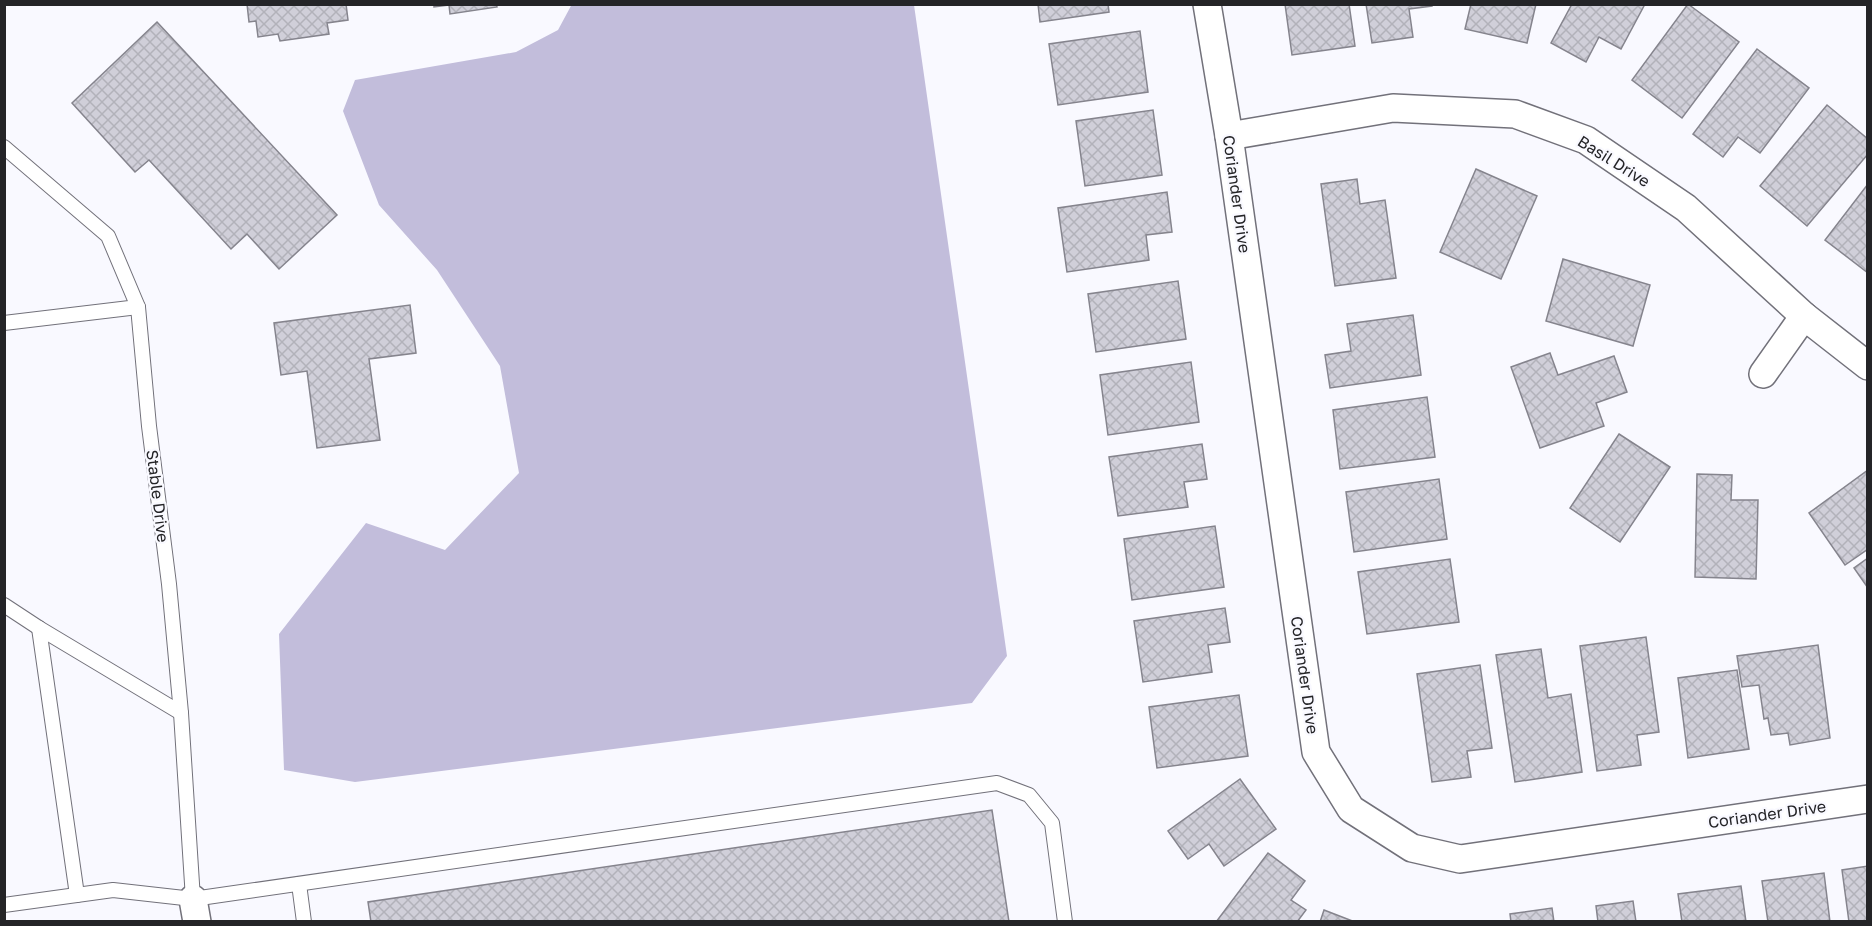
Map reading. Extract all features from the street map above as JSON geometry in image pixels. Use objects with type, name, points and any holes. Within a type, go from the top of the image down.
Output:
[{"type":"street","name":"Coriander Drive","points":[[1207,4],[1316,752],[1351,809],[1412,848],[1460,859],[1868,799]]},
{"type":"street","name":"Basil Drive","points":[[1228,136],[1393,108],[1515,114],[1586,140],[1686,208],[1804,316],[1868,366]]},
{"type":"street","points":[[1763,374],[1804,316]]},
{"type":"lane","name":"Stable Drive","points":[[4,147],[108,236],[138,307],[181,712],[194,914]]},
{"type":"lane","points":[[4,323],[138,307]]},
{"type":"lane","points":[[4,605],[181,712]]},
{"type":"lane","points":[[39,628],[77,895]]},
{"type":"lane","points":[[4,905],[113,890],[194,914],[299,884],[997,783],[1029,795],[1052,822],[1065,921]]},
{"type":"lane","points":[[299,884],[304,921]]},
{"type":"shaded area","points":[[572,4],[914,5],[1007,656],[972,703],[355,782],[284,770],[279,634],[366,523],[445,550],[519,473],[500,366],[437,270],[379,205],[343,111],[355,80],[516,52],[558,30]]},
{"type":"building","points":[[247,4],[346,4],[348,20],[327,23],[329,34],[280,41],[278,34],[258,37],[256,21],[249,22]]},
{"type":"building","points":[[434,4],[496,4],[497,7],[450,14],[449,5],[434,7]]},
{"type":"building","points":[[1038,4],[1108,4],[1109,12],[1040,22]]},
{"type":"building","points":[[1285,4],[1349,4],[1355,46],[1292,55]]},
{"type":"building","points":[[1366,4],[1432,4],[1432,6],[1409,9],[1413,37],[1372,43]]},
{"type":"building","points":[[1471,4],[1536,4],[1527,43],[1465,29]]},
{"type":"building","points":[[1572,4],[1645,4],[1621,49],[1599,37],[1586,62],[1551,43]]},
{"type":"building","points":[[1688,4],[1739,42],[1682,118],[1632,80]]},
{"type":"building","points":[[157,22],[337,215],[279,269],[247,234],[231,249],[149,160],[135,172],[72,103]]},
{"type":"building","points":[[1140,31],[1148,92],[1058,105],[1049,44]]},
{"type":"building","points":[[1757,49],[1809,88],[1760,153],[1738,137],[1723,157],[1693,134]]},
{"type":"building","points":[[1827,105],[1868,139],[1868,154],[1807,226],[1760,186]]},
{"type":"building","points":[[1153,110],[1162,175],[1085,186],[1076,121]]},
{"type":"building","points":[[1476,169],[1537,196],[1501,279],[1440,252]]},
{"type":"building","points":[[1357,179],[1360,204],[1385,200],[1396,278],[1335,286],[1321,184]]},
{"type":"building","points":[[1868,184],[1868,273],[1825,240]]},
{"type":"building","points":[[1167,192],[1172,232],[1146,235],[1149,260],[1067,272],[1058,208]]},
{"type":"building","points":[[1563,259],[1650,285],[1633,346],[1546,321]]},
{"type":"building","points":[[1178,281],[1186,339],[1096,352],[1088,294]]},
{"type":"building","points":[[410,305],[416,353],[369,359],[380,440],[317,448],[307,371],[281,375],[274,323]]},
{"type":"building","points":[[1413,315],[1421,375],[1330,388],[1325,355],[1351,351],[1347,324]]},
{"type":"building","points":[[1550,353],[1558,375],[1614,356],[1627,392],[1596,403],[1604,426],[1540,448],[1511,367]]},
{"type":"building","points":[[1191,362],[1199,422],[1108,435],[1100,375]]},
{"type":"building","points":[[1427,397],[1435,457],[1340,469],[1333,410]]},
{"type":"building","points":[[1619,434],[1670,467],[1620,542],[1570,508]]},
{"type":"building","points":[[1202,444],[1207,479],[1184,482],[1188,507],[1118,516],[1109,457]]},
{"type":"building","points":[[1868,470],[1868,549],[1845,565],[1809,513]]},
{"type":"building","points":[[1697,474],[1732,475],[1731,500],[1758,500],[1756,579],[1695,577]]},
{"type":"building","points":[[1439,479],[1447,539],[1354,552],[1346,492]]},
{"type":"building","points":[[1215,526],[1224,587],[1132,600],[1124,539]]},
{"type":"building","points":[[1868,558],[1868,588],[1854,568]]},
{"type":"building","points":[[1450,559],[1459,622],[1367,634],[1358,572]]},
{"type":"building","points":[[1225,608],[1230,642],[1208,645],[1212,672],[1143,682],[1134,621]]},
{"type":"building","points":[[1646,637],[1659,732],[1637,735],[1641,765],[1597,771],[1580,646]]},
{"type":"building","points":[[1818,645],[1830,738],[1790,745],[1788,733],[1771,735],[1768,718],[1764,719],[1759,685],[1742,687],[1737,656]]},
{"type":"building","points":[[1541,649],[1548,698],[1571,694],[1582,772],[1515,782],[1496,655]]},
{"type":"building","points":[[1480,665],[1492,748],[1467,751],[1471,777],[1432,782],[1417,674]]},
{"type":"building","points":[[1737,670],[1749,749],[1688,758],[1678,678]]},
{"type":"building","points":[[1239,695],[1248,756],[1157,768],[1149,707]]},
{"type":"building","points":[[1240,779],[1276,829],[1224,866],[1209,844],[1188,859],[1168,831]]},
{"type":"building","points":[[992,810],[1009,922],[371,922],[368,902]]},
{"type":"building","points":[[1268,853],[1305,881],[1291,900],[1306,910],[1297,922],[1216,922]]},
{"type":"building","points":[[1868,866],[1868,922],[1849,922],[1842,870]]},
{"type":"building","points":[[1824,873],[1830,922],[1768,922],[1762,881]]},
{"type":"building","points":[[1741,886],[1746,922],[1682,922],[1678,894]]},
{"type":"building","points":[[1633,901],[1636,922],[1598,922],[1596,906]]},
{"type":"building","points":[[1552,908],[1554,922],[1511,922],[1510,914]]},
{"type":"building","points":[[1324,910],[1355,922],[1320,922]]}]
